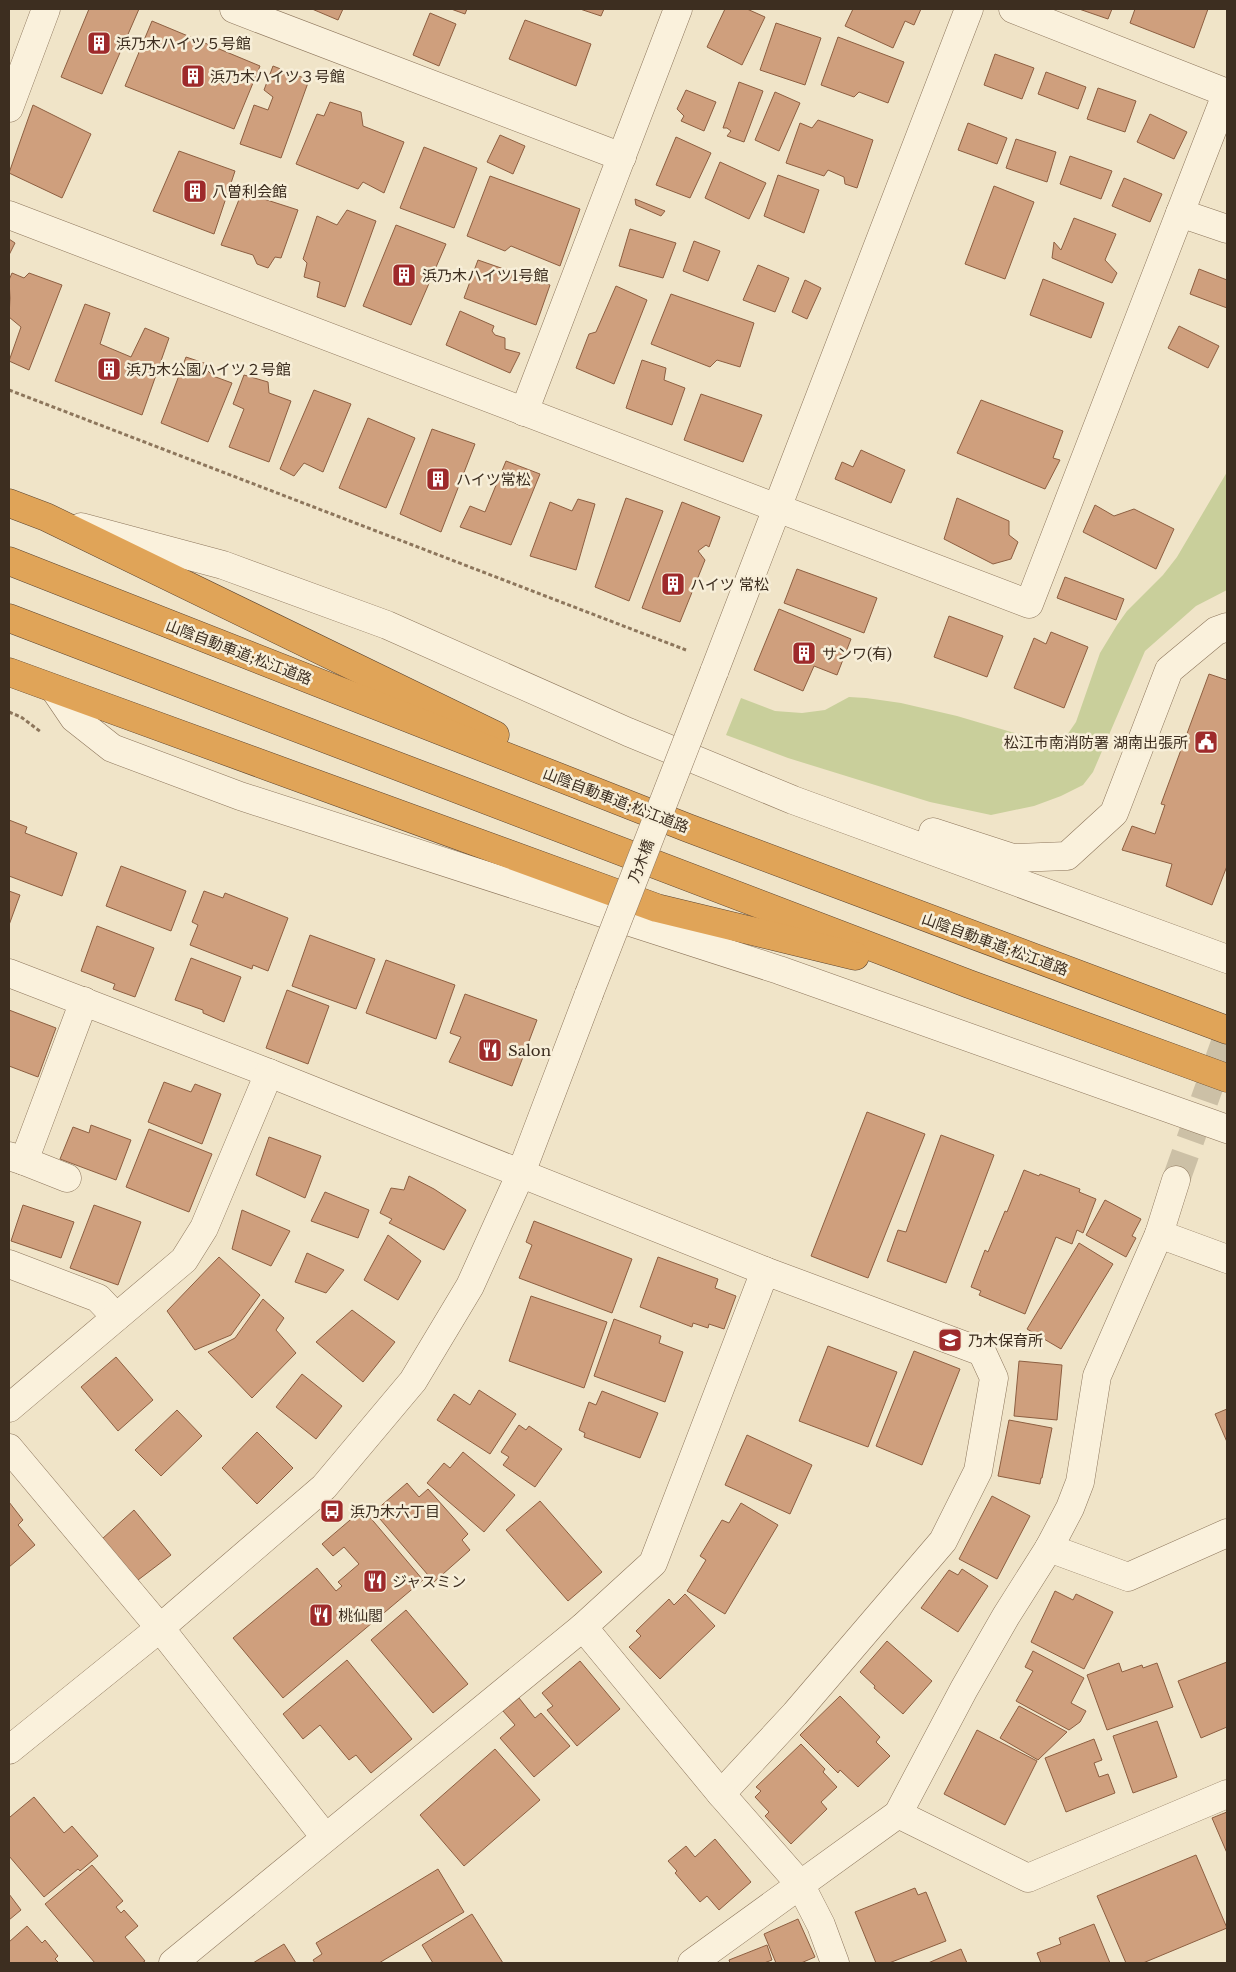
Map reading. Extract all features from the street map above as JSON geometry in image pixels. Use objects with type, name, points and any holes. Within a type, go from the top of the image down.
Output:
[{"type":"highway","points":[[9,503],[46,517],[688,828]]},
{"type":"highway","name":"山陰自動車道;松江道路","points":[[9,561],[688,828],[1227,1030]]},
{"type":"highway","points":[[9,618],[969,984],[1227,1078]]},
{"type":"highway","points":[[9,672],[657,908],[969,984]]},
{"type":"street","points":[[9,108],[46,9]]},
{"type":"street","points":[[234,9],[622,157]]},
{"type":"street","points":[[524,412],[678,9]]},
{"type":"street","name":"乃木橋","points":[[9,1750],[160,1628],[324,1487],[413,1382],[470,1286],[521,1173],[969,9]]},
{"type":"street","points":[[9,215],[1029,604],[1227,92],[1013,9]]},
{"type":"street","points":[[1180,213],[1227,230]]},
{"type":"street","points":[[46,517],[223,565],[387,625],[628,732],[793,800],[1227,959]]},
{"type":"street","points":[[793,800],[879,814],[1013,858],[1067,856],[1114,813],[1168,670],[1216,631],[1227,627]]},
{"type":"street","points":[[56,690],[74,718],[112,748],[240,796],[779,970],[1227,1130]]},
{"type":"street","points":[[9,973],[269,1073],[765,1271],[982,1352],[994,1378],[978,1470],[943,1541],[795,1714],[721,1794]]},
{"type":"street","points":[[67,1178],[16,1159],[84,1001]]},
{"type":"street","points":[[9,1408],[184,1260],[204,1228],[269,1073]]},
{"type":"street","points":[[692,1963],[898,1814],[964,1689],[1006,1616],[1049,1548],[1070,1508],[1080,1482],[1097,1376],[1160,1234],[1176,1180]]},
{"type":"street","points":[[1160,1234],[1227,1259]]},
{"type":"street","points":[[9,1264],[98,1298],[116,1317]]},
{"type":"street","points":[[173,1963],[583,1627],[653,1563],[765,1271]]},
{"type":"street","points":[[9,1448],[160,1628],[325,1837]]},
{"type":"street","points":[[1049,1548],[1128,1577],[1227,1534]]},
{"type":"street","points":[[583,1627],[721,1794],[800,1884],[821,1925],[835,1963]]},
{"type":"street","points":[[898,1814],[1028,1878],[1227,1794]]},
{"type":"path","points":[[9,390],[716,667]]},
{"type":"green space","points":[[1227,472],[1227,590],[1196,606],[1145,651],[1093,772],[1083,785],[1034,806],[991,815],[930,802],[788,758],[726,735],[741,698],[775,711],[802,713],[825,710],[849,697],[901,703],[957,716],[1048,743],[1065,738],[1076,722],[1100,653],[1117,625],[1127,611],[1163,575],[1177,557]]},
{"type":"building","name":"浜乃木ハイツ５号館","points":[[89,9],[139,9],[102,94],[61,77]]},
{"type":"building","points":[[312,9],[343,9],[338,20]]},
{"type":"building","points":[[451,9],[467,9],[465,14]]},
{"type":"building","points":[[580,9],[604,9],[601,16]]},
{"type":"building","points":[[725,9],[747,9],[765,17],[742,65],[707,47]]},
{"type":"building","points":[[853,9],[921,9],[914,25],[905,21],[893,48],[845,26]]},
{"type":"building","points":[[1079,9],[1112,9],[1108,19]]},
{"type":"building","points":[[1135,9],[1208,9],[1194,48],[1130,23]]},
{"type":"building","points":[[430,13],[456,24],[439,66],[413,55]]},
{"type":"building","points":[[525,20],[591,44],[576,86],[509,59]]},
{"type":"building","name":"浜乃木ハイツ３号館","points":[[152,21],[260,66],[234,129],[125,86]]},
{"type":"building","points":[[776,23],[821,38],[805,85],[760,70]]},
{"type":"building","points":[[838,37],[904,62],[888,103],[859,92],[854,97],[821,85]]},
{"type":"building","points":[[995,54],[1034,68],[1022,99],[984,85]]},
{"type":"building","points":[[273,66],[309,80],[281,158],[240,144],[254,105],[268,110],[273,97],[264,90]]},
{"type":"building","points":[[1046,72],[1086,87],[1078,109],[1038,94]]},
{"type":"building","points":[[739,82],[763,91],[744,142],[727,136],[731,131],[723,128]]},
{"type":"building","points":[[1098,88],[1136,101],[1125,132],[1087,119]]},
{"type":"building","points":[[686,90],[716,102],[704,131],[681,121],[684,116],[677,109]]},
{"type":"building","points":[[775,92],[800,103],[779,151],[755,140]]},
{"type":"building","points":[[330,102],[361,112],[363,126],[404,142],[384,193],[363,182],[358,189],[296,164],[317,114],[324,116]]},
{"type":"building","points":[[33,105],[91,134],[62,198],[9,173]]},
{"type":"building","points":[[1150,114],[1187,132],[1174,159],[1137,142]]},
{"type":"building","points":[[818,120],[873,140],[857,188],[845,184],[844,177],[828,170],[824,176],[786,163],[800,123],[812,128]]},
{"type":"building","points":[[968,123],[1007,138],[997,164],[958,150]]},
{"type":"building","points":[[500,135],[525,146],[513,174],[487,162]]},
{"type":"building","points":[[676,137],[711,153],[690,198],[656,185]]},
{"type":"building","points":[[1016,139],[1056,152],[1047,182],[1006,168]]},
{"type":"building","points":[[424,147],[477,168],[454,228],[400,208]]},
{"type":"building","name":"八曽利会館","points":[[179,151],[235,171],[214,234],[153,211]]},
{"type":"building","points":[[1070,156],[1112,171],[1101,199],[1060,184]]},
{"type":"building","points":[[720,162],[766,183],[749,219],[705,198]]},
{"type":"building","points":[[778,175],[819,190],[804,233],[764,216]]},
{"type":"building","points":[[490,176],[580,209],[560,266],[511,246],[505,251],[467,236]]},
{"type":"building","points":[[1124,178],[1162,194],[1150,222],[1112,206]]},
{"type":"building","points":[[994,186],[1034,202],[1005,279],[965,264]]},
{"type":"building","points":[[242,192],[298,210],[281,258],[275,257],[268,268],[257,264],[253,255],[221,245]]},
{"type":"building","points":[[635,199],[665,211],[661,216],[636,205]]},
{"type":"building","points":[[347,210],[376,221],[345,307],[317,297],[320,282],[304,277],[307,263],[303,259],[317,216],[337,225]]},
{"type":"building","points":[[1074,218],[1116,234],[1105,260],[1117,273],[1112,283],[1052,258],[1054,242],[1061,250]]},
{"type":"building","name":"浜乃木ハイツ1号館","points":[[396,225],[446,244],[411,325],[363,306]]},
{"type":"building","points":[[630,229],[676,243],[663,278],[619,266]]},
{"type":"building","points":[[9,239],[15,243],[9,255]]},
{"type":"building","points":[[694,241],[720,251],[708,281],[683,271]]},
{"type":"building","points":[[478,260],[550,285],[536,325],[464,298]]},
{"type":"building","points":[[758,265],[789,278],[775,312],[743,300]]},
{"type":"building","points":[[1199,269],[1227,280],[1227,308],[1190,294]]},
{"type":"building","points":[[12,273],[24,278],[29,273],[62,285],[29,370],[9,361],[21,327],[9,317],[9,280]]},
{"type":"building","points":[[1043,279],[1104,303],[1091,338],[1030,315]]},
{"type":"building","points":[[805,280],[821,288],[807,319],[792,312]]},
{"type":"building","points":[[616,286],[647,300],[614,384],[576,368],[589,334],[596,332]]},
{"type":"building","points":[[671,294],[754,323],[740,367],[717,360],[710,367],[651,344]]},
{"type":"building","name":"浜乃木公園ハイツ２号館","points":[[85,304],[110,313],[100,344],[131,357],[145,328],[169,338],[142,415],[55,381]]},
{"type":"building","points":[[460,311],[494,326],[492,331],[495,335],[505,338],[505,349],[520,353],[510,373],[446,345]]},
{"type":"building","points":[[1179,326],[1219,346],[1208,368],[1168,348]]},
{"type":"building","points":[[186,357],[210,365],[207,370],[213,376],[232,383],[208,442],[161,423]]},
{"type":"building","points":[[642,360],[666,368],[664,380],[685,388],[672,425],[626,408]]},
{"type":"building","points":[[244,375],[268,382],[269,393],[291,401],[269,462],[229,447],[244,409],[233,404]]},
{"type":"building","points":[[314,390],[351,404],[323,472],[304,463],[294,476],[280,469]]},
{"type":"building","points":[[701,394],[762,415],[743,462],[684,440]]},
{"type":"building","points":[[981,400],[1063,431],[1053,458],[1060,460],[1045,489],[957,453]]},
{"type":"building","points":[[368,418],[415,438],[386,508],[339,488]]},
{"type":"building","name":"ハイツ常松","points":[[432,429],[475,444],[441,532],[400,514]]},
{"type":"building","points":[[861,450],[905,470],[891,503],[835,479],[842,462],[853,467]]},
{"type":"building","points":[[506,461],[540,474],[511,545],[460,527],[470,506],[485,512]]},
{"type":"building","points":[[626,498],[663,511],[629,601],[595,587]]},
{"type":"building","points":[[957,498],[1009,521],[1009,535],[1018,542],[1011,559],[993,564],[944,539]]},
{"type":"building","points":[[578,499],[595,504],[576,570],[530,556],[550,502],[572,511]]},
{"type":"building","name":"ハイツ 常松","points":[[682,502],[720,517],[709,547],[706,545],[698,551],[705,560],[680,622],[642,608]]},
{"type":"building","points":[[1095,505],[1114,516],[1134,509],[1174,529],[1156,569],[1083,532]]},
{"type":"building","points":[[797,569],[877,598],[864,633],[784,603]]},
{"type":"building","points":[[1065,577],[1124,599],[1116,620],[1057,598]]},
{"type":"building","name":"サンワ(有)","points":[[779,609],[851,639],[837,675],[814,666],[803,691],[754,670]]},
{"type":"building","points":[[949,616],[1003,636],[987,677],[934,657]]},
{"type":"building","points":[[1051,632],[1088,647],[1064,708],[1014,688],[1034,638],[1046,644]]},
{"type":"building","name":"松江市南消防署 湖南出張所","points":[[1209,674],[1227,680],[1227,866],[1212,905],[1166,886],[1172,864],[1122,850],[1132,826],[1155,834],[1165,805],[1161,804]]},
{"type":"building","points":[[9,820],[27,827],[25,833],[77,853],[62,896],[9,876]]},
{"type":"building","points":[[121,866],[186,891],[171,931],[106,906]]},
{"type":"building","points":[[9,891],[20,895],[9,925]]},
{"type":"building","points":[[204,891],[223,898],[225,893],[288,918],[268,971],[253,965],[252,969],[190,945],[198,925],[192,922]]},
{"type":"building","points":[[97,926],[154,948],[135,997],[113,989],[115,984],[81,971]]},
{"type":"building","points":[[310,935],[375,959],[356,1009],[292,986]]},
{"type":"building","points":[[191,958],[241,977],[224,1022],[203,1013],[203,1010],[175,1000]]},
{"type":"building","points":[[386,960],[455,985],[436,1039],[366,1013]]},
{"type":"building","points":[[287,990],[329,1006],[308,1064],[266,1048]]},
{"type":"building","name":"Salon","points":[[465,994],[537,1020],[512,1086],[449,1062],[461,1037],[450,1033]]},
{"type":"building","points":[[9,1010],[56,1028],[38,1077],[9,1066]]},
{"type":"building","points":[[164,1082],[191,1092],[195,1084],[221,1094],[202,1144],[148,1122]]},
{"type":"building","points":[[867,1112],[925,1134],[868,1278],[811,1256]]},
{"type":"building","points":[[91,1125],[131,1140],[116,1180],[60,1159],[73,1127],[89,1133]]},
{"type":"building","points":[[149,1129],[212,1154],[189,1212],[126,1187]]},
{"type":"building","points":[[941,1135],[994,1155],[946,1283],[887,1261],[898,1230],[906,1232]]},
{"type":"building","points":[[269,1137],[321,1156],[305,1198],[256,1175]]},
{"type":"building","points":[[1024,1170],[1080,1189],[1079,1192],[1096,1199],[1083,1233],[1077,1230],[1072,1244],[1056,1237],[1025,1314],[979,1295],[981,1291],[971,1287],[985,1250],[988,1252]]},
{"type":"building","points":[[409,1176],[434,1189],[466,1210],[444,1250],[389,1223],[392,1219],[380,1213],[391,1188],[404,1190]]},
{"type":"building","points":[[325,1192],[369,1210],[358,1238],[311,1221]]},
{"type":"building","points":[[1105,1200],[1141,1219],[1132,1236],[1136,1238],[1126,1257],[1086,1235]]},
{"type":"building","points":[[23,1205],[74,1222],[61,1258],[11,1241]]},
{"type":"building","points":[[94,1205],[141,1222],[118,1285],[70,1268]]},
{"type":"building","points":[[242,1210],[290,1231],[271,1266],[232,1249]]},
{"type":"building","points":[[534,1221],[632,1259],[612,1313],[519,1278],[532,1245],[526,1242]]},
{"type":"building","points":[[388,1235],[421,1261],[398,1300],[364,1280]]},
{"type":"building","points":[[1079,1243],[1113,1264],[1061,1349],[1027,1329]]},
{"type":"building","points":[[307,1253],[344,1270],[326,1293],[295,1282]]},
{"type":"building","points":[[219,1257],[260,1295],[231,1335],[195,1350],[167,1311]]},
{"type":"building","points":[[658,1257],[718,1279],[715,1288],[736,1296],[724,1329],[709,1324],[708,1328],[693,1323],[692,1327],[640,1307]]},
{"type":"building","points":[[531,1296],[607,1322],[584,1388],[509,1361]]},
{"type":"building","points":[[263,1299],[284,1318],[276,1330],[296,1353],[252,1398],[208,1352],[235,1338]]},
{"type":"building","points":[[352,1310],[395,1342],[363,1382],[316,1342]]},
{"type":"building","points":[[614,1319],[661,1336],[659,1343],[683,1352],[665,1402],[594,1376]]},
{"type":"building","points":[[828,1346],[897,1372],[868,1447],[799,1421]]},
{"type":"building","points":[[914,1351],[960,1369],[922,1465],[876,1446]]},
{"type":"building","points":[[116,1357],[153,1400],[118,1431],[81,1387]]},
{"type":"building","points":[[1019,1361],[1062,1365],[1057,1420],[1014,1416]]},
{"type":"building","points":[[302,1374],[342,1406],[316,1439],[276,1407]]},
{"type":"building","points":[[479,1390],[516,1414],[490,1454],[437,1420],[454,1394],[470,1405]]},
{"type":"building","points":[[602,1391],[658,1413],[640,1458],[584,1437],[585,1433],[579,1430],[589,1402],[596,1405]]},
{"type":"building","points":[[1227,1409],[1227,1442],[1215,1414]]},
{"type":"building","points":[[177,1410],[202,1436],[161,1476],[135,1450]]},
{"type":"building","points":[[1009,1420],[1052,1428],[1040,1484],[998,1476]]},
{"type":"building","points":[[519,1425],[526,1430],[529,1426],[562,1449],[535,1487],[503,1465],[509,1457],[501,1452]]},
{"type":"building","points":[[257,1432],[293,1468],[257,1504],[222,1468]]},
{"type":"building","points":[[747,1435],[812,1465],[790,1514],[725,1485]]},
{"type":"building","points":[[463,1452],[515,1495],[484,1532],[427,1483],[444,1463],[450,1468]]},
{"type":"building","points":[[407,1483],[419,1497],[428,1489],[468,1534],[462,1540],[470,1550],[434,1582],[374,1512]]},
{"type":"building","points":[[992,1496],[1030,1516],[997,1579],[959,1559]]},
{"type":"building","points":[[540,1501],[602,1572],[568,1601],[506,1530]]},
{"type":"building","points":[[9,1502],[23,1520],[18,1525],[35,1545],[9,1567]]},
{"type":"building","points":[[741,1503],[778,1525],[725,1614],[687,1591],[706,1560],[700,1556],[722,1520],[729,1523]]},
{"type":"building","name":"桃仙閣","points":[[363,1509],[423,1580],[283,1698],[233,1638],[317,1568],[336,1591],[342,1586],[338,1582],[359,1564],[344,1547],[333,1556],[322,1544]]},
{"type":"building","points":[[134,1510],[171,1555],[138,1580],[102,1539]]},
{"type":"building","points":[[962,1569],[988,1586],[958,1632],[921,1608],[949,1570],[958,1575]]},
{"type":"building","points":[[1055,1591],[1073,1600],[1076,1594],[1113,1612],[1084,1669],[1031,1642]]},
{"type":"building","points":[[685,1594],[715,1626],[660,1679],[629,1647],[641,1636],[636,1631],[669,1599],[674,1605]]},
{"type":"building","points":[[406,1610],[468,1684],[433,1713],[371,1640]]},
{"type":"building","points":[[887,1641],[932,1681],[903,1714],[874,1688],[875,1686],[860,1672]]},
{"type":"building","points":[[1033,1651],[1084,1678],[1071,1703],[1086,1711],[1080,1722],[1069,1730],[1016,1701],[1033,1671],[1025,1667]]},
{"type":"building","points":[[347,1660],[412,1739],[371,1773],[356,1755],[349,1760],[320,1725],[303,1739],[283,1714]]},
{"type":"building","points":[[580,1661],[620,1709],[577,1746],[547,1710],[553,1706],[542,1693]]},
{"type":"building","points":[[1227,1662],[1227,1727],[1201,1738],[1178,1681]]},
{"type":"building","points":[[1119,1663],[1122,1672],[1142,1665],[1143,1668],[1157,1663],[1173,1707],[1107,1730],[1087,1675]]},
{"type":"building","points":[[840,1696],[880,1737],[876,1742],[890,1756],[858,1787],[840,1770],[838,1773],[800,1735]]},
{"type":"building","points":[[519,1698],[535,1718],[541,1713],[570,1746],[534,1777],[500,1738],[515,1725],[503,1711]]},
{"type":"building","points":[[1019,1706],[1067,1732],[1038,1760],[1000,1738]]},
{"type":"building","points":[[1157,1721],[1177,1777],[1133,1793],[1113,1736]]},
{"type":"building","points":[[977,1730],[1037,1761],[1005,1825],[944,1794]]},
{"type":"building","points":[[1094,1739],[1102,1760],[1094,1763],[1099,1777],[1108,1774],[1115,1793],[1066,1812],[1045,1758]]},
{"type":"building","points":[[801,1744],[825,1769],[823,1772],[837,1787],[821,1802],[827,1809],[791,1844],[765,1816],[769,1812],[755,1797],[761,1791],[756,1787]]},
{"type":"building","points":[[495,1749],[540,1800],[464,1866],[420,1815]]},
{"type":"building","points":[[34,1797],[64,1833],[72,1826],[98,1856],[80,1871],[78,1869],[44,1897],[9,1856],[9,1816]]},
{"type":"building","points":[[1227,1812],[1227,1853],[1212,1818]]},
{"type":"building","points":[[715,1839],[751,1882],[719,1910],[707,1896],[700,1902],[675,1873],[677,1871],[668,1861],[686,1846],[695,1857]]},
{"type":"building","points":[[1196,1855],[1227,1928],[1143,1963],[1126,1963],[1097,1896]]},
{"type":"building","points":[[92,1865],[123,1901],[116,1907],[121,1913],[124,1910],[138,1926],[125,1937],[145,1961],[142,1963],[95,1963],[45,1904]]},
{"type":"building","points":[[438,1869],[464,1912],[379,1963],[315,1963],[313,1960],[322,1954],[316,1943]]},
{"type":"building","points":[[915,1888],[918,1895],[926,1892],[946,1941],[889,1963],[876,1963],[855,1912]]},
{"type":"building","points":[[9,1894],[21,1910],[9,1920]]},
{"type":"building","points":[[472,1914],[503,1963],[433,1963],[422,1945]]},
{"type":"building","points":[[798,1919],[815,1957],[801,1963],[776,1963],[764,1934]]},
{"type":"building","points":[[1094,1924],[1110,1963],[1041,1963],[1037,1953],[1061,1944],[1059,1938]]},
{"type":"building","points":[[27,1926],[42,1943],[45,1940],[58,1956],[55,1959],[59,1963],[9,1963],[9,1942]]},
{"type":"building","points":[[284,1944],[296,1963],[253,1963]]},
{"type":"building","points":[[767,1945],[772,1960],[764,1963],[730,1963],[729,1960]]},
{"type":"building","points":[[961,1949],[967,1963],[928,1963]]},
{"type":"tunnel","points":[[1176,1180],[1227,1037]]},
{"type":"place","name":"浜乃木ハイツ５号館","points":[[99,43]]},
{"type":"place","name":"浜乃木ハイツ３号館","points":[[193,76]]},
{"type":"place","name":"八曽利会館","points":[[195,191]]},
{"type":"place","name":"浜乃木ハイツ1号館","points":[[404,275]]},
{"type":"place","name":"浜乃木公園ハイツ２号館","points":[[109,369]]},
{"type":"place","name":"ハイツ常松","points":[[438,479]]},
{"type":"place","name":"ハイツ 常松","points":[[673,584]]},
{"type":"place","name":"サンワ(有)","points":[[804,653]]},
{"type":"place","name":"松江市南消防署 湖南出張所","points":[[1206,742]]},
{"type":"place","name":"Salon","points":[[490,1050]]},
{"type":"place","name":"乃木保育所","points":[[950,1340]]},
{"type":"place","name":"浜乃木六丁目","points":[[332,1511]]},
{"type":"place","name":"ジャスミン","points":[[375,1581]]},
{"type":"place","name":"桃仙閣","points":[[321,1615]]}]
